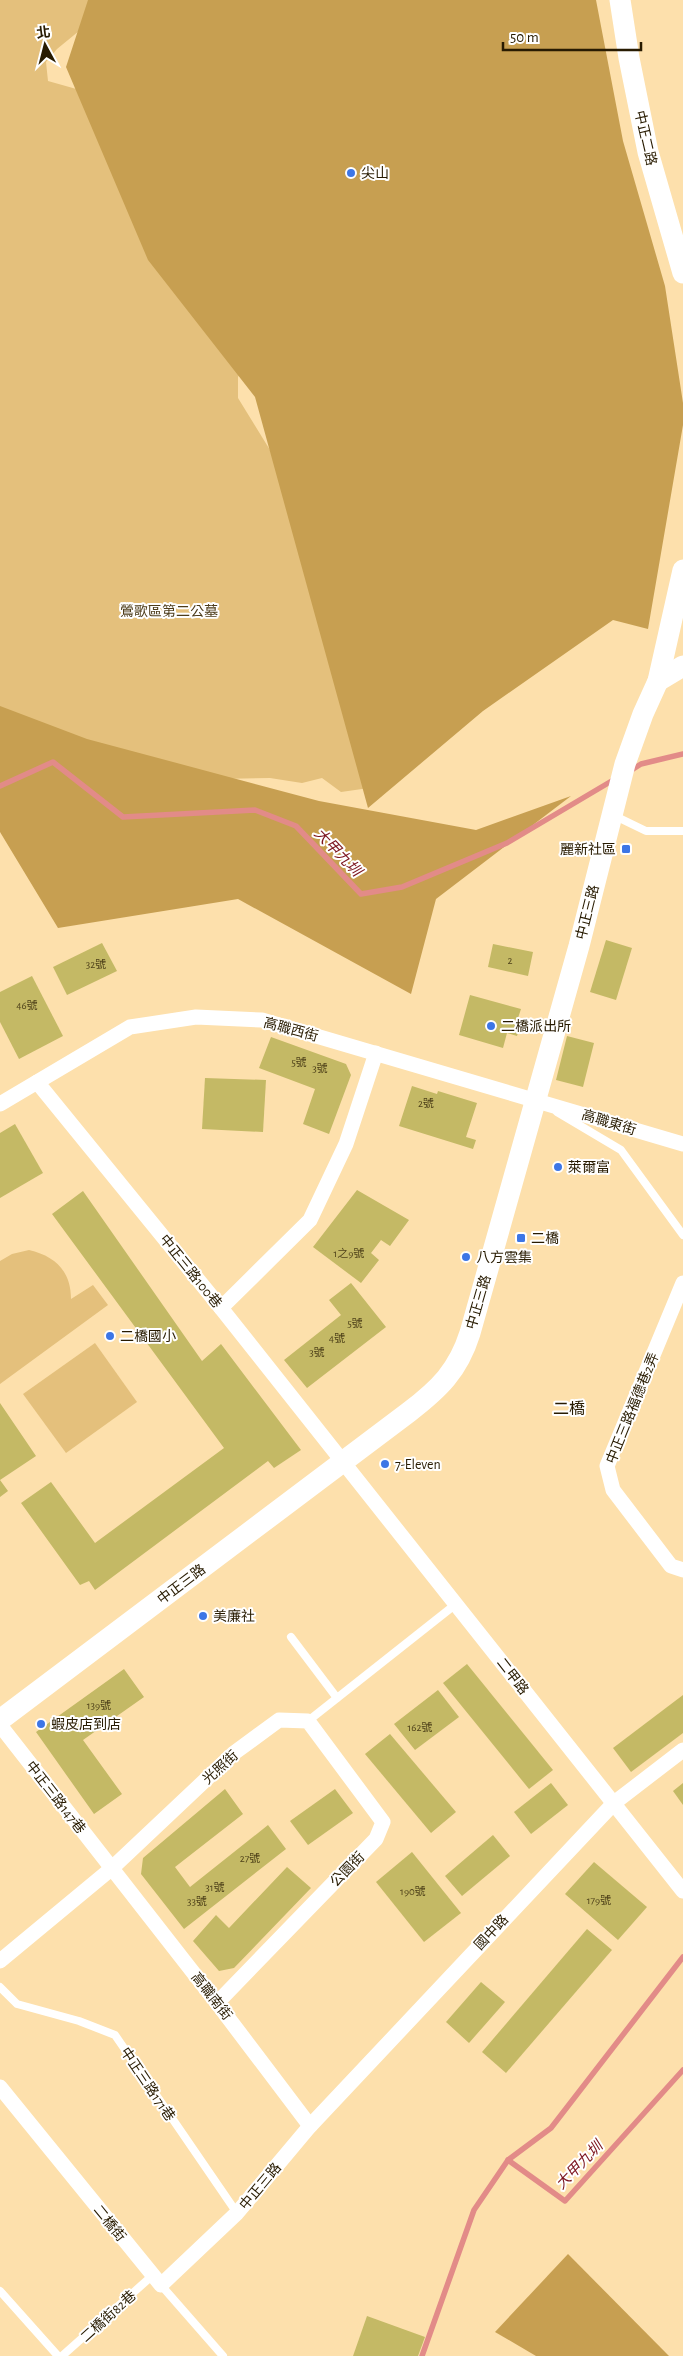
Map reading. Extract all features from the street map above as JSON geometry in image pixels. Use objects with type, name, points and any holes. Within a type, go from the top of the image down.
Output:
[{"type":"street","name":"中正二路","points":[[620,0],[648,152],[683,273]]},
{"type":"street","points":[[658,682],[683,570]]},
{"type":"street","points":[[658,682],[683,666]]},
{"type":"street","name":"中正三路","points":[[0,1720],[344,1462],[436,1391],[452,1372],[464,1351],[536,1100],[579,946],[622,776],[643,714],[658,682]]},
{"type":"street","name":"高職西街","points":[[0,1104],[130,1027],[196,1018],[262,1020],[536,1100]]},
{"type":"street","points":[[221,1308],[310,1220],[346,1144],[376,1053]]},
{"type":"street","name":"中正三路100巷","points":[[37,1082],[344,1462]]},
{"type":"street","name":"高職東街","points":[[536,1100],[683,1144]]},
{"type":"street","name":"中正三路福德巷2弄","points":[[683,1282],[607,1466],[613,1490],[671,1566],[683,1570]]},
{"type":"street","name":"二甲路","points":[[344,1462],[682,1887]]},
{"type":"street","name":"光照街","points":[[0,1961],[111,1868],[234,1753],[279,1720],[308,1721]]},
{"type":"street","name":"公園街","points":[[217,2003],[376,1839],[383,1822],[308,1721]]},
{"type":"street","name":"中正三路147巷","points":[[0,1725],[111,1868]]},
{"type":"street","name":"國中路","points":[[310,2126],[614,1803],[683,1750]]},
{"type":"street","name":"高職南街","points":[[111,1868],[310,2126]]},
{"type":"street","name":"二橋街","points":[[0,2087],[157,2280]]},
{"type":"street","name":"中正三路","points":[[157,2280],[206,2242],[237,2213],[310,2126]]},
{"type":"lane","points":[[612,815],[646,831],[683,831]]},
{"type":"lane","points":[[536,1100],[621,1150],[683,1234]]},
{"type":"lane","points":[[308,1721],[456,1604]]},
{"type":"lane","points":[[291,1637],[336,1698]]},
{"type":"lane","name":"中正三路171巷","points":[[0,1987],[17,2004],[116,2034],[237,2213]]},
{"type":"lane","name":"二橋街","points":[[157,2280],[223,2356]]},
{"type":"lane","name":"二橋街82巷","points":[[62,2356],[157,2280]]},
{"type":"lane","points":[[0,2291],[58,2356]]},
{"type":"lane","points":[[0,2301],[9,2301]]},
{"type":"lane","points":[[210,2356],[217,2349]]},
{"type":"green space","name":"鶯歌區第二公墓","points":[[0,0],[101,0],[79,31],[57,49],[46,62],[48,81],[87,92],[247,360],[238,377],[238,398],[270,450],[383,786],[341,792],[322,778],[302,783],[270,778],[219,779],[0,725]]},
{"type":"green space","points":[[29,1250],[47,1256],[60,1266],[68,1280],[71,1299],[93,1285],[108,1305],[0,1384],[0,1261],[12,1254]]},
{"type":"green space","points":[[95,1343],[137,1402],[66,1453],[23,1394]]},
{"type":"shaded area","points":[[88,0],[596,0],[623,141],[665,286],[683,403],[683,425],[648,629],[613,620],[483,711],[368,808],[255,397],[148,260],[66,67]]},
{"type":"shaded area","points":[[0,706],[87,739],[319,801],[476,830],[571,796],[436,899],[411,994],[238,899],[58,928],[0,832]]},
{"type":"shaded area","points":[[568,2254],[669,2356],[536,2356],[495,2332]]},
{"type":"building","points":[[606,940],[632,948],[616,1000],[590,992]]},
{"type":"building","points":[[102,943],[117,971],[67,995],[53,967]]},
{"type":"building","points":[[493,944],[533,952],[528,976],[488,967]]},
{"type":"building","points":[[32,976],[63,1036],[19,1059],[0,1022],[0,992]]},
{"type":"building","name":"二橋派出所","points":[[470,995],[521,1009],[518,1018],[522,1019],[517,1036],[507,1033],[503,1048],[459,1035]]},
{"type":"building","points":[[567,1036],[594,1043],[583,1087],[556,1080]]},
{"type":"building","points":[[271,1037],[346,1064],[351,1075],[329,1134],[303,1124],[315,1089],[259,1068]]},
{"type":"building","points":[[205,1078],[266,1080],[263,1132],[202,1129]]},
{"type":"building","points":[[412,1086],[437,1094],[438,1091],[477,1103],[466,1137],[476,1140],[473,1149],[399,1126]]},
{"type":"building","points":[[15,1124],[43,1173],[0,1198],[0,1133]]},
{"type":"building","points":[[357,1190],[409,1220],[390,1246],[381,1240],[371,1253],[379,1260],[361,1283],[313,1247]]},
{"type":"building","points":[[83,1191],[202,1361],[221,1344],[301,1450],[274,1468],[268,1461],[95,1590],[89,1581],[80,1585],[21,1503],[51,1482],[95,1543],[224,1448],[52,1214]]},
{"type":"building","points":[[351,1283],[386,1327],[307,1388],[284,1360],[341,1315],[329,1300]]},
{"type":"building","points":[[0,1403],[36,1456],[0,1480]]},
{"type":"building","points":[[0,1480],[8,1491],[0,1497]]},
{"type":"building","points":[[467,1664],[553,1770],[529,1789],[443,1683]]},
{"type":"building","points":[[124,1669],[144,1697],[83,1740],[122,1794],[94,1814],[36,1732]]},
{"type":"building","points":[[438,1690],[459,1717],[415,1750],[394,1724]]},
{"type":"building","points":[[683,1695],[683,1733],[631,1772],[613,1748]]},
{"type":"building","points":[[390,1734],[456,1812],[431,1833],[365,1754]]},
{"type":"building","points":[[551,1783],[568,1805],[531,1834],[514,1812]]},
{"type":"building","points":[[683,1783],[683,1805],[673,1791]]},
{"type":"building","points":[[225,1789],[243,1814],[175,1867],[190,1887],[268,1825],[286,1849],[184,1929],[141,1874],[143,1858]]},
{"type":"building","points":[[335,1789],[353,1813],[308,1845],[290,1821]]},
{"type":"building","points":[[493,1835],[510,1856],[462,1896],[445,1876]]},
{"type":"building","points":[[412,1852],[461,1913],[424,1942],[376,1882]]},
{"type":"building","points":[[594,1862],[647,1907],[618,1940],[565,1894]]},
{"type":"building","points":[[287,1867],[311,1888],[234,1968],[219,1971],[193,1941],[216,1915],[229,1928]]},
{"type":"building","points":[[587,1929],[612,1950],[506,2073],[482,2052]]},
{"type":"building","points":[[481,1982],[505,2002],[469,2043],[446,2022]]},
{"type":"building","points":[[367,2316],[425,2337],[418,2356],[353,2356]]},
{"type":"waterway","name":"大甲九圳","points":[[630,771],[641,764],[683,754]]},
{"type":"waterway","name":"大甲九圳","points":[[0,786],[53,762],[123,817],[255,810],[296,826],[361,894],[402,887],[507,843],[615,779]]},
{"type":"waterway","points":[[508,2160],[551,2128],[683,1957]]},
{"type":"waterway","name":"大甲九圳","points":[[422,2356],[474,2210],[508,2160],[565,2201],[683,2070]]},
{"type":"place","name":"尖山","points":[[351,173]]},
{"type":"place","name":"麗新社區","points":[[626,849]]},
{"type":"place","name":"二橋派出所","points":[[491,1026]]},
{"type":"place","name":"萊爾富","points":[[558,1167]]},
{"type":"place","name":"二橋","points":[[521,1238]]},
{"type":"place","name":"八方雲集","points":[[466,1257]]},
{"type":"place","name":"二橋國小","points":[[110,1336]]},
{"type":"place","name":"7-Eleven","points":[[385,1464]]},
{"type":"place","name":"美廉社","points":[[203,1616]]},
{"type":"place","name":"蝦皮店到店","points":[[41,1724]]},
{"type":"district","name":"二橋","points":[[569,1408]]}]
